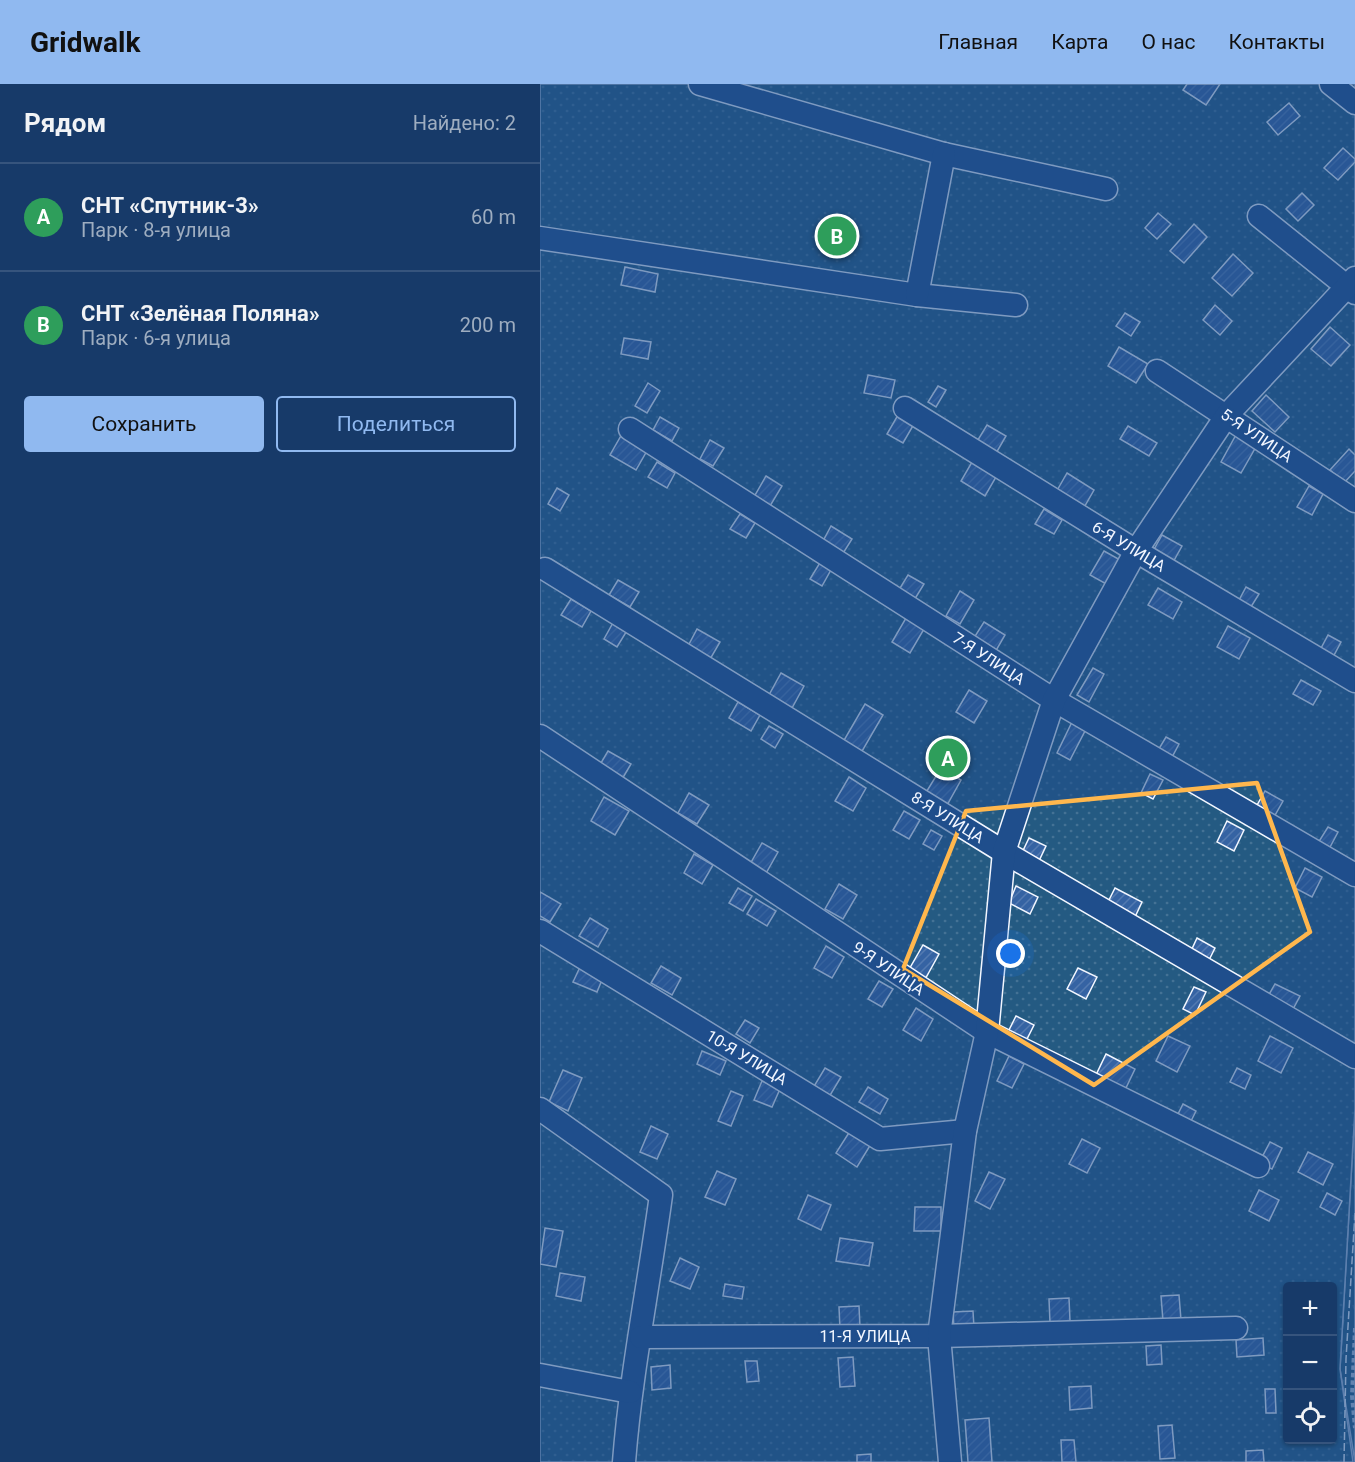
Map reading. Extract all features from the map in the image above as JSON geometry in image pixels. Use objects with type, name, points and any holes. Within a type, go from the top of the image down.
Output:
[{"type":"street","points":[[700,84],[944,154],[1106,189]]},
{"type":"street","points":[[1331,84],[1355,103]]},
{"type":"street","points":[[917,295],[944,154]]},
{"type":"street","points":[[950,1462],[939,1336],[965,1131],[987,1032],[1004,852],[1054,700],[1136,551],[1227,415],[1352,286],[1259,216]]},
{"type":"street","points":[[540,238],[917,295],[1016,305]]},
{"type":"street","name":"5-Я УЛИЦА","points":[[1157,370],[1355,501]]},
{"type":"street","name":"6-Я УЛИЦА","points":[[905,408],[1136,551],[1355,681]]},
{"type":"street","name":"7-Я УЛИЦА","points":[[630,429],[1054,700],[1355,875]]},
{"type":"street","name":"8-Я УЛИЦА","points":[[545,569],[1004,852],[1355,1057]]},
{"type":"street","name":"9-Я УЛИЦА","points":[[540,736],[987,1032],[1258,1166]]},
{"type":"street","name":"10-Я УЛИЦА","points":[[540,931],[880,1139],[965,1131]]},
{"type":"street","points":[[540,1109],[661,1195],[641,1337],[630,1392],[624,1462]]},
{"type":"street","name":"11-Я УЛИЦА","points":[[641,1337],[939,1336],[1236,1328]]},
{"type":"street","points":[[540,1375],[630,1392]]},
{"type":"path","points":[[1355,1328],[1352,1396],[1355,1428]]},
{"type":"highlighted area","points":[[1257,783],[1310,932],[1094,1085],[903,969],[966,811]]},
{"type":"green space","points":[[540,84],[1355,84],[1355,1109],[1340,1369],[1353,1462],[540,1462]]},
{"type":"green space","points":[[1355,1109],[1355,1462],[1340,1369]]},
{"type":"building","points":[[1187,84],[1220,84],[1206,105],[1183,90]]},
{"type":"building","points":[[1289,103],[1300,116],[1278,135],[1267,122]]},
{"type":"building","points":[[1343,148],[1355,159],[1355,162],[1338,180],[1324,168]]},
{"type":"building","points":[[1302,193],[1314,205],[1298,221],[1286,209]]},
{"type":"building","points":[[1158,213],[1171,224],[1157,239],[1145,228]]},
{"type":"building","points":[[1194,224],[1207,237],[1184,263],[1170,251]]},
{"type":"building","points":[[1233,254],[1253,273],[1232,296],[1212,278]]},
{"type":"building","points":[[625,267],[658,274],[655,292],[621,285]]},
{"type":"building","points":[[1215,305],[1232,321],[1220,335],[1203,320]]},
{"type":"building","points":[[1125,313],[1140,322],[1131,336],[1116,326]]},
{"type":"building","points":[[1330,327],[1350,345],[1331,366],[1311,349]]},
{"type":"building","points":[[624,338],[651,342],[648,359],[621,354]]},
{"type":"building","points":[[1119,347],[1148,364],[1136,383],[1108,366]]},
{"type":"building","points":[[868,375],[895,380],[891,398],[864,393]]},
{"type":"building","points":[[648,383],[660,391],[647,413],[635,406]]},
{"type":"building","points":[[938,386],[946,390],[936,407],[928,402]]},
{"type":"building","points":[[1266,395],[1289,417],[1275,432],[1252,411]]},
{"type":"building","points":[[898,415],[914,424],[903,443],[887,434]]},
{"type":"building","points":[[660,417],[679,428],[672,441],[653,430]]},
{"type":"building","points":[[987,425],[1006,436],[995,455],[976,443]]},
{"type":"building","points":[[1128,426],[1157,443],[1149,456],[1120,439]]},
{"type":"building","points":[[1237,433],[1257,445],[1241,473],[1221,462]]},
{"type":"building","points":[[622,434],[648,449],[636,470],[610,455]]},
{"type":"building","points":[[710,440],[724,448],[713,466],[700,459]]},
{"type":"building","points":[[1349,449],[1355,455],[1355,471],[1344,483],[1330,470]]},
{"type":"building","points":[[657,462],[675,473],[667,488],[648,477]]},
{"type":"building","points":[[972,462],[996,477],[985,496],[961,481]]},
{"type":"building","points":[[1067,473],[1094,490],[1082,511],[1055,494]]},
{"type":"building","points":[[766,476],[782,486],[770,506],[754,497]]},
{"type":"building","points":[[1309,486],[1323,494],[1312,515],[1297,507]]},
{"type":"building","points":[[557,488],[569,495],[560,511],[548,504]]},
{"type":"building","points":[[1044,509],[1062,520],[1054,534],[1035,524]]},
{"type":"building","points":[[740,514],[755,523],[746,538],[730,529]]},
{"type":"building","points":[[831,526],[852,539],[842,555],[822,543]]},
{"type":"building","points":[[1162,535],[1182,546],[1172,564],[1152,553]]},
{"type":"building","points":[[1104,551],[1122,561],[1108,585],[1090,575]]},
{"type":"building","points":[[821,561],[832,568],[822,586],[810,579]]},
{"type":"building","points":[[908,575],[924,584],[913,602],[897,593]]},
{"type":"building","points":[[618,580],[639,592],[630,607],[609,595]]},
{"type":"building","points":[[1246,587],[1259,594],[1249,610],[1237,604]]},
{"type":"building","points":[[1158,588],[1182,602],[1173,619],[1148,605]]},
{"type":"building","points":[[960,591],[974,600],[960,624],[946,616]]},
{"type":"building","points":[[571,599],[591,611],[582,627],[561,615]]},
{"type":"building","points":[[906,618],[924,629],[910,653],[892,642]]},
{"type":"building","points":[[614,621],[628,629],[617,647],[604,639]]},
{"type":"building","points":[[984,622],[1005,635],[994,654],[972,641]]},
{"type":"building","points":[[1228,626],[1250,638],[1239,659],[1217,647]]},
{"type":"building","points":[[697,629],[720,642],[709,661],[687,648]]},
{"type":"building","points":[[1328,635],[1341,642],[1332,659],[1319,652]]},
{"type":"building","points":[[1093,668],[1104,674],[1089,702],[1077,695]]},
{"type":"building","points":[[781,673],[804,686],[792,708],[769,695]]},
{"type":"building","points":[[1301,680],[1321,691],[1313,705],[1293,694]]},
{"type":"building","points":[[969,690],[987,701],[974,723],[956,712]]},
{"type":"building","points":[[738,702],[760,715],[751,731],[729,718]]},
{"type":"building","points":[[865,704],[883,715],[861,753],[843,742]]},
{"type":"building","points":[[1072,722],[1086,729],[1070,760],[1057,753]]},
{"type":"building","points":[[769,726],[783,734],[775,748],[761,739]]},
{"type":"building","points":[[1166,737],[1179,744],[1171,759],[1157,752]]},
{"type":"building","points":[[608,751],[631,764],[621,781],[598,768]]},
{"type":"building","points":[[941,768],[961,780],[946,807],[925,794]]},
{"type":"building","points":[[1150,774],[1163,780],[1153,799],[1141,793]]},
{"type":"building","points":[[849,777],[866,788],[853,811],[835,801]]},
{"type":"building","points":[[1265,791],[1283,801],[1274,817],[1256,807]]},
{"type":"building","points":[[689,793],[709,805],[697,824],[678,813]]},
{"type":"building","points":[[604,797],[629,811],[615,835],[591,821]]},
{"type":"building","points":[[904,811],[920,820],[909,839],[893,830]]},
{"type":"building","points":[[1227,821],[1244,830],[1234,851],[1217,842]]},
{"type":"building","points":[[1328,827],[1338,832],[1329,849],[1318,843]]},
{"type":"building","points":[[931,830],[942,836],[934,850],[923,844]]},
{"type":"building","points":[[1029,838],[1046,846],[1037,865],[1020,857]]},
{"type":"building","points":[[762,843],[778,852],[765,875],[749,866]]},
{"type":"building","points":[[694,854],[713,865],[702,884],[684,873]]},
{"type":"building","points":[[1305,868],[1322,877],[1312,897],[1295,888]]},
{"type":"building","points":[[839,884],[857,895],[843,919],[825,909]]},
{"type":"building","points":[[1016,886],[1038,897],[1030,914],[1009,903]]},
{"type":"building","points":[[738,888],[752,896],[743,911],[729,903]]},
{"type":"building","points":[[1115,888],[1142,902],[1134,919],[1106,906]]},
{"type":"building","points":[[540,892],[561,904],[550,922],[540,916]]},
{"type":"building","points":[[756,899],[776,911],[767,926],[747,914]]},
{"type":"building","points":[[590,918],[608,929],[598,947],[579,936]]},
{"type":"building","points":[[1197,938],[1215,948],[1209,960],[1191,951]]},
{"type":"building","points":[[923,945],[939,954],[923,983],[907,973]]},
{"type":"building","points":[[826,946],[844,957],[832,978],[814,968]]},
{"type":"building","points":[[581,965],[604,975],[597,992],[573,982]]},
{"type":"building","points":[[661,966],[681,978],[672,995],[651,983]]},
{"type":"building","points":[[1078,968],[1097,977],[1086,999],[1067,989]]},
{"type":"building","points":[[879,981],[893,989],[882,1007],[868,999]]},
{"type":"building","points":[[1275,984],[1300,996],[1292,1011],[1267,998]]},
{"type":"building","points":[[1194,987],[1206,992],[1195,1015],[1183,1009]]},
{"type":"building","points":[[916,1008],[933,1019],[921,1041],[903,1030]]},
{"type":"building","points":[[1016,1016],[1034,1025],[1025,1043],[1007,1034]]},
{"type":"building","points":[[745,1020],[759,1028],[750,1043],[736,1034]]},
{"type":"building","points":[[1168,1036],[1190,1046],[1177,1072],[1156,1061]]},
{"type":"building","points":[[1270,1036],[1293,1048],[1281,1073],[1258,1061]]},
{"type":"building","points":[[702,1051],[726,1061],[720,1075],[697,1064]]},
{"type":"building","points":[[1106,1054],[1135,1069],[1124,1092],[1095,1077]]},
{"type":"building","points":[[1009,1056],[1024,1064],[1012,1088],[997,1081]]},
{"type":"building","points":[[825,1068],[841,1077],[829,1097],[813,1088]]},
{"type":"building","points":[[1237,1068],[1251,1075],[1245,1089],[1230,1082]]},
{"type":"building","points":[[563,1070],[582,1078],[568,1111],[549,1102]]},
{"type":"building","points":[[762,1081],[780,1089],[772,1107],[754,1100]]},
{"type":"building","points":[[868,1087],[888,1099],[880,1114],[859,1102]]},
{"type":"building","points":[[731,1091],[743,1096],[731,1126],[718,1121]]},
{"type":"building","points":[[1183,1104],[1196,1111],[1190,1123],[1177,1116]]},
{"type":"building","points":[[651,1126],[668,1134],[657,1159],[640,1152]]},
{"type":"building","points":[[850,1131],[871,1144],[857,1167],[836,1153]]},
{"type":"building","points":[[1082,1139],[1100,1148],[1087,1173],[1069,1164]]},
{"type":"building","points":[[1270,1142],[1282,1148],[1272,1169],[1259,1163]]},
{"type":"building","points":[[1308,1152],[1333,1164],[1323,1185],[1298,1172]]},
{"type":"building","points":[[717,1171],[736,1179],[725,1205],[705,1197]]},
{"type":"building","points":[[989,1172],[1005,1179],[990,1209],[975,1201]]},
{"type":"building","points":[[1259,1190],[1279,1200],[1269,1221],[1249,1211]]},
{"type":"building","points":[[1327,1193],[1342,1201],[1335,1215],[1320,1207]]},
{"type":"building","points":[[808,1195],[831,1205],[821,1230],[798,1219]]},
{"type":"building","points":[[915,1207],[941,1207],[941,1231],[914,1231]]},
{"type":"building","points":[[545,1228],[563,1231],[556,1267],[540,1264]]},
{"type":"building","points":[[840,1238],[873,1243],[869,1266],[836,1261]]},
{"type":"building","points":[[680,1258],[699,1267],[690,1289],[670,1281]]},
{"type":"building","points":[[560,1273],[585,1277],[581,1301],[556,1296]]},
{"type":"building","points":[[725,1284],[744,1287],[742,1299],[723,1296]]},
{"type":"building","points":[[1179,1295],[1181,1320],[1163,1321],[1161,1296]]},
{"type":"building","points":[[1069,1298],[1070,1321],[1050,1323],[1049,1299]]},
{"type":"building","points":[[859,1306],[860,1327],[840,1329],[839,1307]]},
{"type":"building","points":[[973,1311],[974,1328],[954,1329],[953,1312]]},
{"type":"building","points":[[1263,1338],[1264,1355],[1237,1357],[1236,1340]]},
{"type":"building","points":[[1161,1345],[1162,1364],[1147,1365],[1146,1346]]},
{"type":"building","points":[[853,1357],[855,1386],[840,1387],[838,1358]]},
{"type":"building","points":[[745,1361],[757,1361],[759,1381],[747,1382]]},
{"type":"building","points":[[670,1365],[671,1388],[652,1390],[651,1367]]},
{"type":"building","points":[[1091,1386],[1092,1408],[1070,1410],[1069,1387]]},
{"type":"building","points":[[1265,1389],[1275,1389],[1276,1413],[1266,1413]]},
{"type":"building","points":[[989,1418],[992,1462],[968,1462],[965,1420]]},
{"type":"building","points":[[1172,1425],[1175,1458],[1160,1459],[1158,1426]]},
{"type":"building","points":[[1061,1440],[1074,1440],[1076,1462],[1062,1462]]},
{"type":"building","points":[[1263,1450],[1264,1462],[1246,1462],[1246,1451]]},
{"type":"building","points":[[871,1454],[871,1462],[857,1462],[857,1455]]},
{"type":"fence","points":[[1344,1462],[1346,1359],[1355,1213]]},
{"type":"place","name":"СНТ «Зелёная Поляна»","points":[[837,236]]},
{"type":"place","name":"СНТ «Спутник-3»","points":[[948,758]]}]
